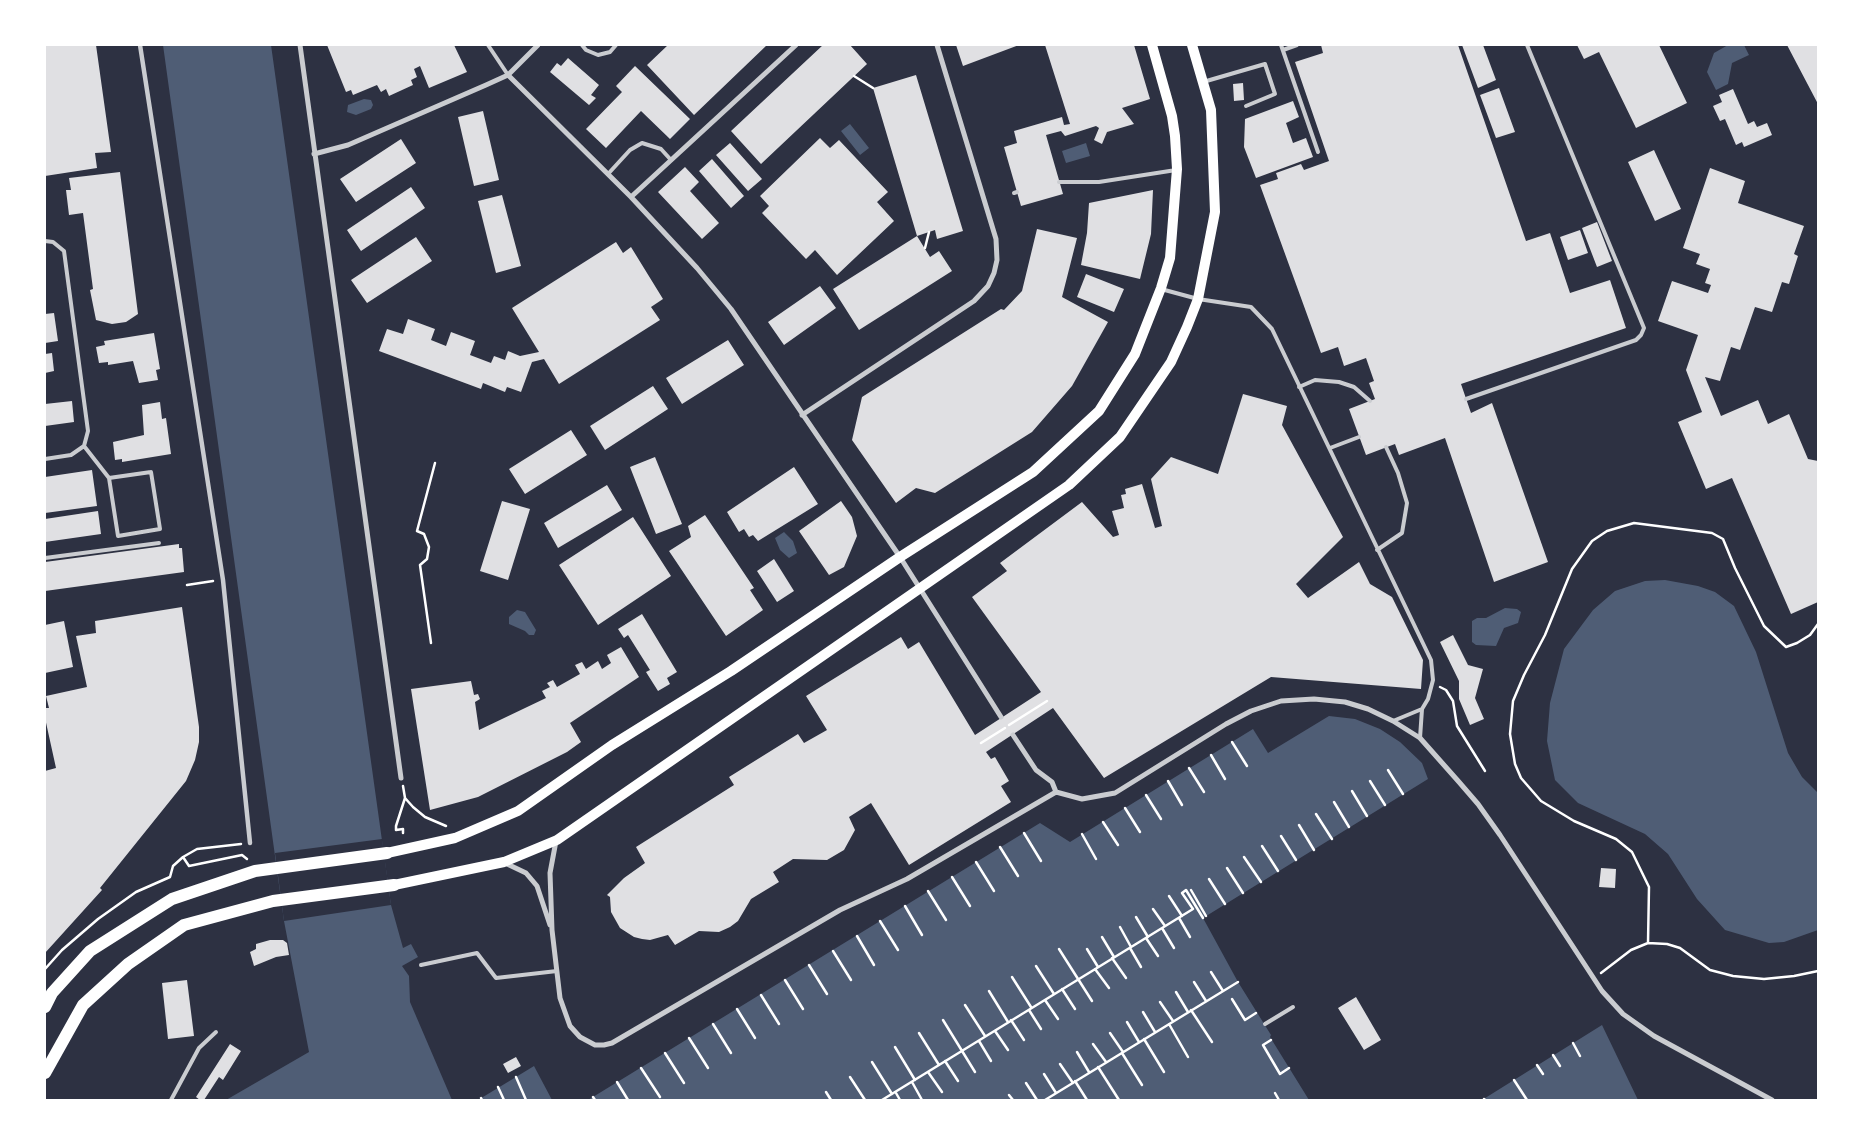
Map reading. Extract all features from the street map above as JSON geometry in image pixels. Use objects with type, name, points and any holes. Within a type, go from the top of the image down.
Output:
[{"type":"main road","points":[[45,1008],[52,993],[90,951],[172,899],[251,866],[387,853],[456,838],[518,812],[612,746],[731,671],[900,557],[1033,472],[1099,411],[1135,354],[1161,288],[1170,258],[1178,169],[1172,116],[1152,45]]},
{"type":"main road","points":[[45,1073],[84,1005],[128,964],[184,925],[272,901],[394,885],[504,862],[557,840],[1069,485],[1120,437],[1171,362],[1198,299],[1215,212],[1211,110],[1192,45]]},
{"type":"street","points":[[140,45],[223,580],[250,843]]},
{"type":"street","points":[[300,45],[401,778]]},
{"type":"street","points":[[314,154],[348,144],[417,117],[508,75],[538,45]]},
{"type":"street","points":[[631,197],[796,45]]},
{"type":"street","points":[[802,415],[974,301],[988,286],[994,273],[997,260],[996,239],[937,45]]},
{"type":"street","points":[[508,75],[631,197],[697,268],[731,309],[900,557],[1001,717]]},
{"type":"street","points":[[557,840],[550,873],[552,930],[560,998],[570,1026],[586,1041],[598,1045],[609,1044],[798,933],[840,910],[907,879],[1056,792],[1082,799],[1114,793],[1226,724],[1251,711],[1281,701],[1314,699],[1345,702],[1368,709],[1393,721],[1420,738],[1478,804],[1594,978],[1612,1003],[1634,1024],[1772,1100]]},
{"type":"street","points":[[1013,735],[1036,770],[1052,782],[1056,792]]},
{"type":"street","points":[[504,862],[526,873],[537,886],[552,930]]},
{"type":"lane","points":[[488,45],[508,75]]},
{"type":"lane","points":[[582,45],[586,50],[598,55],[610,52],[616,45]]},
{"type":"lane","points":[[1281,45],[1318,152]]},
{"type":"lane","points":[[1283,50],[1297,45]]},
{"type":"lane","points":[[1466,399],[1636,340],[1644,328],[1527,45]]},
{"type":"lane","points":[[1203,82],[1265,64],[1275,94],[1246,106]]},
{"type":"lane","points":[[608,174],[630,150],[642,143],[661,150],[671,160]]},
{"type":"lane","points":[[1059,182],[1099,182],[1178,169]]},
{"type":"lane","points":[[45,241],[52,242],[64,251],[88,431],[84,446],[71,456],[45,459]]},
{"type":"lane","points":[[1161,288],[1198,299],[1251,307],[1272,329],[1431,660],[1433,680],[1428,699],[1422,709],[1420,738]]},
{"type":"lane","points":[[1299,387],[1315,380],[1338,382],[1354,387],[1370,401]]},
{"type":"lane","points":[[1330,448],[1359,437]]},
{"type":"lane","points":[[84,446],[109,478],[118,536],[160,529],[151,472],[109,478]]},
{"type":"lane","points":[[1377,550],[1402,533],[1407,503],[1398,473],[1386,447]]},
{"type":"lane","points":[[45,558],[159,543]]},
{"type":"lane","points":[[1393,721],[1422,709]]},
{"type":"lane","points":[[421,964],[477,954],[496,978],[557,971]]},
{"type":"lane","points":[[1265,1024],[1293,1007]]},
{"type":"lane","points":[[171,1100],[199,1048],[216,1032]]},
{"type":"path","points":[[854,76],[873,88]]},
{"type":"path","points":[[925,248],[929,232]]},
{"type":"path","points":[[431,643],[420,565],[427,559],[429,546],[424,534],[416,531],[434,463]]},
{"type":"path","points":[[1648,943],[1650,887],[1632,852],[1616,839],[1574,821],[1541,801],[1521,778],[1514,764],[1510,734],[1513,701],[1545,635],[1572,569],[1592,541],[1607,531],[1634,523],[1712,533],[1724,539],[1735,568],[1764,626],[1786,647],[1810,635],[1818,624]]},
{"type":"path","points":[[187,585],[223,580]]},
{"type":"path","points":[[1438,685],[1446,690],[1453,701],[1457,726],[1486,772]]},
{"type":"path","points":[[981,743],[1047,701]]},
{"type":"path","points":[[1232,742],[1246,766]]},
{"type":"path","points":[[1211,755],[1225,779]]},
{"type":"path","points":[[1189,768],[1204,792]]},
{"type":"path","points":[[1388,770],[1403,794]]},
{"type":"path","points":[[401,778],[405,798],[396,830],[403,829],[403,833]]},
{"type":"path","points":[[1370,781],[1385,805]]},
{"type":"path","points":[[1168,782],[1182,805]]},
{"type":"path","points":[[1352,792],[1367,816]]},
{"type":"path","points":[[1146,795],[1161,819]]},
{"type":"path","points":[[405,798],[425,817],[446,826]]},
{"type":"path","points":[[1334,802],[1349,827]]},
{"type":"path","points":[[1125,808],[1140,832]]},
{"type":"path","points":[[1316,814],[1332,838]]},
{"type":"path","points":[[1103,822],[1118,845]]},
{"type":"path","points":[[1299,825],[1314,850]]},
{"type":"path","points":[[1024,833],[1041,861]]},
{"type":"path","points":[[1082,834],[1096,859]]},
{"type":"path","points":[[1280,836],[1296,860]]},
{"type":"path","points":[[45,969],[62,950],[98,919],[136,892],[170,877],[173,866],[184,857],[198,849],[250,843]]},
{"type":"path","points":[[1262,846],[1278,871]]},
{"type":"path","points":[[1000,847],[1018,876]]},
{"type":"path","points":[[184,857],[189,866],[242,855],[251,866]]},
{"type":"path","points":[[1244,857],[1260,882]]},
{"type":"path","points":[[976,862],[994,891]]},
{"type":"path","points":[[1227,868],[1243,893]]},
{"type":"path","points":[[952,877],[970,906]]},
{"type":"path","points":[[1209,879],[1225,904]]},
{"type":"path","points":[[882,1100],[1044,999],[1193,910],[1182,893],[1186,890],[1205,917],[1191,890]]},
{"type":"path","points":[[928,891],[946,920]]},
{"type":"path","points":[[1170,896],[1190,936]]},
{"type":"path","points":[[905,906],[922,935]]},
{"type":"path","points":[[1153,909],[1174,948]]},
{"type":"path","points":[[1136,917],[1158,956]]},
{"type":"path","points":[[880,921],[898,950]]},
{"type":"path","points":[[1120,927],[1141,967]]},
{"type":"path","points":[[857,936],[874,965]]},
{"type":"path","points":[[1102,937],[1126,978]]},
{"type":"path","points":[[1594,978],[1631,950],[1648,943],[1667,944],[1680,948],[1710,970],[1733,976],[1764,978],[1794,976],[1818,971]]},
{"type":"path","points":[[1059,949],[1092,1001]]},
{"type":"path","points":[[1087,949],[1109,988]]},
{"type":"path","points":[[833,951],[851,980]]},
{"type":"path","points":[[809,965],[827,994]]},
{"type":"path","points":[[1036,966],[1054,994]]},
{"type":"path","points":[[1211,972],[1223,991]]},
{"type":"path","points":[[1012,977],[1041,1029]]},
{"type":"path","points":[[785,980],[803,1009]]},
{"type":"path","points":[[1194,982],[1206,1001]]},
{"type":"path","points":[[1045,1100],[1238,982]]},
{"type":"path","points":[[1062,989],[1075,1009]]},
{"type":"path","points":[[989,991],[1024,1040]]},
{"type":"path","points":[[1176,992],[1212,1042]]},
{"type":"path","points":[[761,994],[779,1024]]},
{"type":"path","points":[[1044,999],[1058,1019]]},
{"type":"path","points":[[1232,999],[1245,1020],[1256,1013]]},
{"type":"path","points":[[1160,1002],[1173,1021]]},
{"type":"path","points":[[965,1005],[985,1036]]},
{"type":"path","points":[[737,1009],[755,1038]]},
{"type":"path","points":[[1144,1012],[1155,1032]]},
{"type":"path","points":[[943,1020],[975,1072]]},
{"type":"path","points":[[1126,1022],[1139,1042]]},
{"type":"path","points":[[713,1024],[731,1053]]},
{"type":"path","points":[[1168,1024],[1188,1057]]},
{"type":"path","points":[[995,1030],[1008,1050]]},
{"type":"path","points":[[919,1033],[939,1065]]},
{"type":"path","points":[[1110,1033],[1142,1085]]},
{"type":"path","points":[[689,1038],[708,1068]]},
{"type":"path","points":[[1144,1039],[1164,1072]]},
{"type":"path","points":[[978,1040],[991,1061]]},
{"type":"path","points":[[1271,1040],[1263,1045],[1280,1074],[1289,1068]]},
{"type":"path","points":[[1573,1043],[1580,1056]]},
{"type":"path","points":[[1093,1044],[1106,1062]]},
{"type":"path","points":[[895,1047],[922,1100]]},
{"type":"path","points":[[1077,1052],[1089,1073]]},
{"type":"path","points":[[665,1054],[684,1083]]},
{"type":"path","points":[[1553,1055],[1560,1066]]},
{"type":"path","points":[[945,1061],[958,1081]]},
{"type":"path","points":[[872,1062],[892,1094]]},
{"type":"path","points":[[1060,1064],[1087,1100]]},
{"type":"path","points":[[1538,1065],[1543,1074]]},
{"type":"path","points":[[1098,1067],[1118,1100]]},
{"type":"path","points":[[641,1068],[660,1097]]},
{"type":"path","points":[[928,1072],[942,1092]]},
{"type":"path","points":[[1044,1074],[1056,1093]]},
{"type":"path","points":[[516,1077],[526,1100]]},
{"type":"path","points":[[850,1077],[865,1100]]},
{"type":"path","points":[[1514,1080],[1527,1100]]},
{"type":"path","points":[[617,1082],[628,1100]]},
{"type":"path","points":[[1026,1083],[1037,1100]]},
{"type":"path","points":[[498,1087],[504,1100]]},
{"type":"path","points":[[826,1092],[831,1100]]},
{"type":"path","points":[[896,1092],[900,1100]]},
{"type":"path","points":[[1275,1093],[1279,1100]]},
{"type":"path","points":[[1009,1095],[1013,1100]]},
{"type":"path","points":[[1052,1096],[1055,1100]]},
{"type":"water","points":[[163,45],[271,45],[391,905],[403,948],[411,944],[418,957],[402,966],[409,976],[410,1002],[452,1100],[226,1100],[309,1052],[284,921]]},
{"type":"water","points":[[1728,45],[1744,45],[1749,55],[1732,63],[1728,84],[1716,90],[1707,72],[1714,53]]},
{"type":"water","points":[[364,99],[371,100],[373,105],[371,109],[356,115],[347,112],[348,105]]},
{"type":"water","points":[[850,124],[869,148],[860,155],[841,131]]},
{"type":"water","points":[[1086,143],[1090,156],[1066,163],[1062,151]]},
{"type":"water","points":[[784,532],[793,541],[797,553],[789,558],[780,550],[775,538]]},
{"type":"water","points":[[1665,580],[1698,586],[1715,592],[1734,606],[1756,652],[1788,753],[1802,777],[1818,793],[1818,930],[1784,942],[1769,943],[1725,930],[1697,899],[1668,854],[1645,834],[1578,803],[1555,780],[1547,741],[1550,703],[1564,649],[1593,610],[1615,591],[1645,581]]},
{"type":"water","points":[[1505,608],[1517,609],[1521,612],[1518,623],[1504,628],[1496,646],[1476,645],[1472,642],[1472,621],[1477,618],[1486,618]]},
{"type":"water","points":[[517,610],[525,612],[536,630],[534,635],[529,635],[525,631],[509,624],[509,617]]},
{"type":"water","points":[[1329,716],[1355,719],[1380,729],[1400,742],[1422,763],[1428,779],[1203,918],[1238,982],[1271,1035],[1270,1037],[1309,1100],[588,1100],[1040,823],[1070,842],[1253,729],[1268,753]]},
{"type":"water","points":[[1602,1025],[1638,1100],[1482,1100]]},
{"type":"water","points":[[534,1066],[552,1100],[478,1100],[516,1077]]},
{"type":"pier","points":[[382,839],[391,905],[284,921],[275,853]]},
{"type":"building","points":[[45,45],[96,45],[111,152],[95,153],[97,168],[45,176]]},
{"type":"building","points":[[327,45],[454,45],[467,72],[429,88],[420,66],[414,69],[417,77],[411,80],[413,85],[389,96],[386,89],[381,92],[377,85],[353,95],[351,90],[346,92]]},
{"type":"building","points":[[668,45],[767,45],[694,115],[647,65]]},
{"type":"building","points":[[823,45],[850,45],[867,64],[761,164],[731,131]]},
{"type":"building","points":[[956,45],[1019,45],[963,66]]},
{"type":"building","points":[[1045,45],[1134,45],[1150,99],[1122,108],[1134,124],[1107,132],[1102,144],[1094,140],[1099,128],[1096,126],[1065,136],[1061,131],[1046,135],[1063,194],[1021,206],[1004,147],[1017,143],[1014,131],[1062,117],[1064,125],[1070,124]]},
{"type":"building","points":[[1321,45],[1458,45],[1526,241],[1550,233],[1570,293],[1610,280],[1626,328],[1461,384],[1471,413],[1492,403],[1548,562],[1494,582],[1445,438],[1399,455],[1395,444],[1366,455],[1349,409],[1375,399],[1369,383],[1374,381],[1366,358],[1344,366],[1338,347],[1321,353],[1260,185],[1278,179],[1276,173],[1301,164],[1304,170],[1329,161],[1295,62],[1323,53]]},
{"type":"building","points":[[1462,45],[1483,45],[1496,80],[1478,88]]},
{"type":"building","points":[[1577,45],[1659,45],[1687,103],[1636,128],[1599,52],[1584,59]]},
{"type":"building","points":[[1787,45],[1818,45],[1818,104]]},
{"type":"building","points":[[568,58],[599,85],[591,95],[596,98],[589,105],[550,72],[557,63],[561,66]]},
{"type":"building","points":[[635,66],[690,119],[670,139],[641,111],[606,148],[586,129],[622,92],[616,86]]},
{"type":"building","points":[[916,75],[963,231],[937,239],[935,230],[917,236],[873,88]]},
{"type":"building","points":[[1243,83],[1244,100],[1234,101],[1233,84]]},
{"type":"building","points":[[1499,88],[1515,132],[1496,138],[1480,95]]},
{"type":"building","points":[[1733,89],[1748,124],[1754,121],[1757,127],[1767,123],[1772,135],[1744,147],[1742,142],[1736,145],[1725,119],[1720,121],[1713,106],[1722,102],[1719,95]]},
{"type":"building","points":[[1293,101],[1299,117],[1286,123],[1293,143],[1306,138],[1313,157],[1256,178],[1244,147],[1245,119]]},
{"type":"building","points":[[483,111],[499,180],[474,186],[458,117]]},
{"type":"building","points":[[820,138],[830,148],[839,140],[888,192],[877,202],[894,221],[837,275],[815,250],[806,259],[762,213],[769,206],[760,196]]},
{"type":"building","points":[[401,139],[416,163],[356,202],[340,179]]},
{"type":"building","points":[[730,143],[762,179],[748,191],[716,155]]},
{"type":"building","points":[[1654,150],[1681,209],[1655,221],[1628,162]]},
{"type":"building","points":[[712,159],[744,196],[731,208],[699,171]]},
{"type":"building","points":[[685,167],[699,182],[690,191],[719,223],[702,239],[658,192]]},
{"type":"building","points":[[1710,168],[1745,181],[1738,203],[1804,226],[1794,254],[1798,256],[1789,284],[1782,282],[1772,312],[1755,307],[1740,350],[1731,347],[1720,381],[1705,377],[1721,416],[1758,400],[1768,424],[1789,414],[1808,459],[1818,461],[1818,602],[1791,614],[1732,478],[1706,489],[1678,422],[1702,412],[1686,370],[1698,335],[1658,321],[1672,281],[1708,293],[1711,285],[1705,283],[1710,269],[1696,264],[1700,254],[1683,248]]},
{"type":"building","points":[[120,172],[138,314],[126,322],[112,324],[96,320],[90,290],[93,289],[83,213],[69,215],[66,190],[71,190],[69,178]]},
{"type":"building","points":[[411,187],[425,208],[361,251],[347,230]]},
{"type":"building","points":[[1153,190],[1151,234],[1140,279],[1081,265],[1087,233],[1089,203]]},
{"type":"building","points":[[502,195],[521,266],[496,273],[478,201]]},
{"type":"building","points":[[1597,222],[1612,261],[1597,267],[1582,228]]},
{"type":"building","points":[[1037,229],[1077,238],[1062,297],[1108,322],[1072,386],[1032,432],[935,493],[916,488],[896,503],[852,440],[862,397],[1001,309],[1004,310],[1022,291]]},
{"type":"building","points":[[1580,230],[1588,253],[1568,260],[1560,237]]},
{"type":"building","points":[[917,236],[930,257],[939,251],[952,271],[859,330],[833,289]]},
{"type":"building","points":[[416,237],[432,261],[367,303],[351,280]]},
{"type":"building","points":[[616,242],[623,253],[631,247],[663,299],[651,307],[660,320],[559,384],[544,359],[532,362],[521,392],[507,387],[505,392],[483,383],[481,389],[379,351],[387,329],[403,334],[408,319],[435,329],[431,340],[446,346],[451,332],[475,341],[470,355],[491,363],[494,356],[505,360],[508,351],[520,356],[539,352],[512,308]]},
{"type":"building","points":[[1086,274],[1124,289],[1114,312],[1077,297]]},
{"type":"building","points":[[820,286],[836,308],[784,345],[768,322]]},
{"type":"building","points":[[54,313],[58,341],[45,343],[45,314]]},
{"type":"building","points":[[154,333],[160,369],[156,370],[158,380],[139,383],[133,361],[108,365],[108,362],[99,363],[96,347],[105,345],[104,341]]},
{"type":"building","points":[[728,340],[744,365],[682,404],[666,378]]},
{"type":"building","points":[[52,353],[54,371],[45,373],[45,354]]},
{"type":"building","points":[[653,386],[668,409],[605,450],[590,426]]},
{"type":"building","points":[[1243,394],[1287,406],[1282,425],[1343,537],[1296,584],[1308,598],[1359,562],[1370,584],[1392,597],[1423,660],[1421,689],[1271,677],[1104,778],[1053,708],[986,752],[991,759],[995,757],[1009,781],[1001,786],[1011,802],[909,865],[871,803],[849,817],[855,830],[844,850],[827,860],[793,859],[773,872],[779,882],[751,899],[738,921],[730,927],[719,932],[699,931],[675,945],[668,935],[650,940],[642,939],[634,937],[620,928],[611,912],[610,897],[607,895],[624,878],[645,863],[636,847],[734,785],[729,777],[798,734],[804,743],[827,730],[806,696],[901,637],[908,649],[919,642],[975,735],[1041,692],[972,597],[1007,571],[1000,563],[1082,502],[1113,537],[1119,535],[1112,511],[1124,508],[1121,495],[1126,494],[1125,489],[1142,484],[1155,528],[1162,526],[1151,479],[1171,457],[1218,474]]},
{"type":"building","points":[[72,401],[74,422],[45,426],[45,404]]},
{"type":"building","points":[[160,402],[162,419],[166,418],[171,454],[122,462],[122,459],[115,460],[113,442],[144,435],[142,405]]},
{"type":"building","points":[[571,430],[587,455],[525,494],[509,469]]},
{"type":"building","points":[[655,457],[682,524],[656,534],[630,467]]},
{"type":"building","points":[[794,467],[818,504],[758,541],[753,535],[749,537],[744,529],[739,532],[727,512]]},
{"type":"building","points":[[92,470],[97,506],[45,513],[45,477]]},
{"type":"building","points":[[607,485],[622,510],[558,548],[544,523]]},
{"type":"building","points":[[502,501],[530,509],[508,580],[480,571]]},
{"type":"building","points":[[841,501],[852,517],[857,536],[844,567],[829,575],[799,531]]},
{"type":"building","points":[[98,511],[101,534],[45,542],[45,519]]},
{"type":"building","points":[[705,515],[754,588],[750,590],[763,610],[726,636],[669,551],[691,537],[688,526]]},
{"type":"building","points":[[633,517],[671,576],[598,625],[559,565]]},
{"type":"building","points":[[179,544],[179,548],[182,548],[184,572],[45,591],[45,562]]},
{"type":"building","points":[[774,559],[794,591],[777,602],[757,571]]},
{"type":"building","points":[[182,607],[199,727],[199,742],[195,760],[186,781],[100,888],[102,890],[45,953],[45,771],[56,768],[45,718],[45,708],[49,708],[46,696],[87,687],[76,636],[96,633],[95,621]]},
{"type":"building","points":[[642,614],[677,672],[667,678],[670,684],[658,691],[646,672],[650,670],[628,635],[624,638],[618,629]]},
{"type":"building","points":[[64,621],[73,667],[45,673],[45,625]]},
{"type":"building","points":[[1453,635],[1468,665],[1483,669],[1475,698],[1484,719],[1470,725],[1459,699],[1459,681],[1440,642]]},
{"type":"building","points":[[621,647],[639,677],[570,723],[581,742],[567,752],[478,797],[430,810],[411,689],[471,681],[474,695],[478,694],[480,699],[475,702],[479,730],[546,698],[542,691],[550,687],[547,683],[553,680],[557,687],[580,674],[575,665],[582,662],[586,669],[598,661],[602,669],[611,663],[607,655]]},
{"type":"building","points":[[1601,868],[1616,869],[1615,888],[1599,887]]},
{"type":"building","points":[[270,940],[283,940],[287,943],[289,955],[276,957],[254,966],[250,952],[256,949],[256,944]]},
{"type":"building","points":[[187,980],[194,1036],[168,1039],[162,983]]},
{"type":"building","points":[[1356,997],[1381,1040],[1364,1050],[1338,1008]]},
{"type":"building","points":[[230,1044],[241,1051],[223,1080],[219,1077],[204,1100],[200,1100],[196,1097]]},
{"type":"building","points":[[516,1057],[521,1066],[508,1073],[503,1064]]}]
